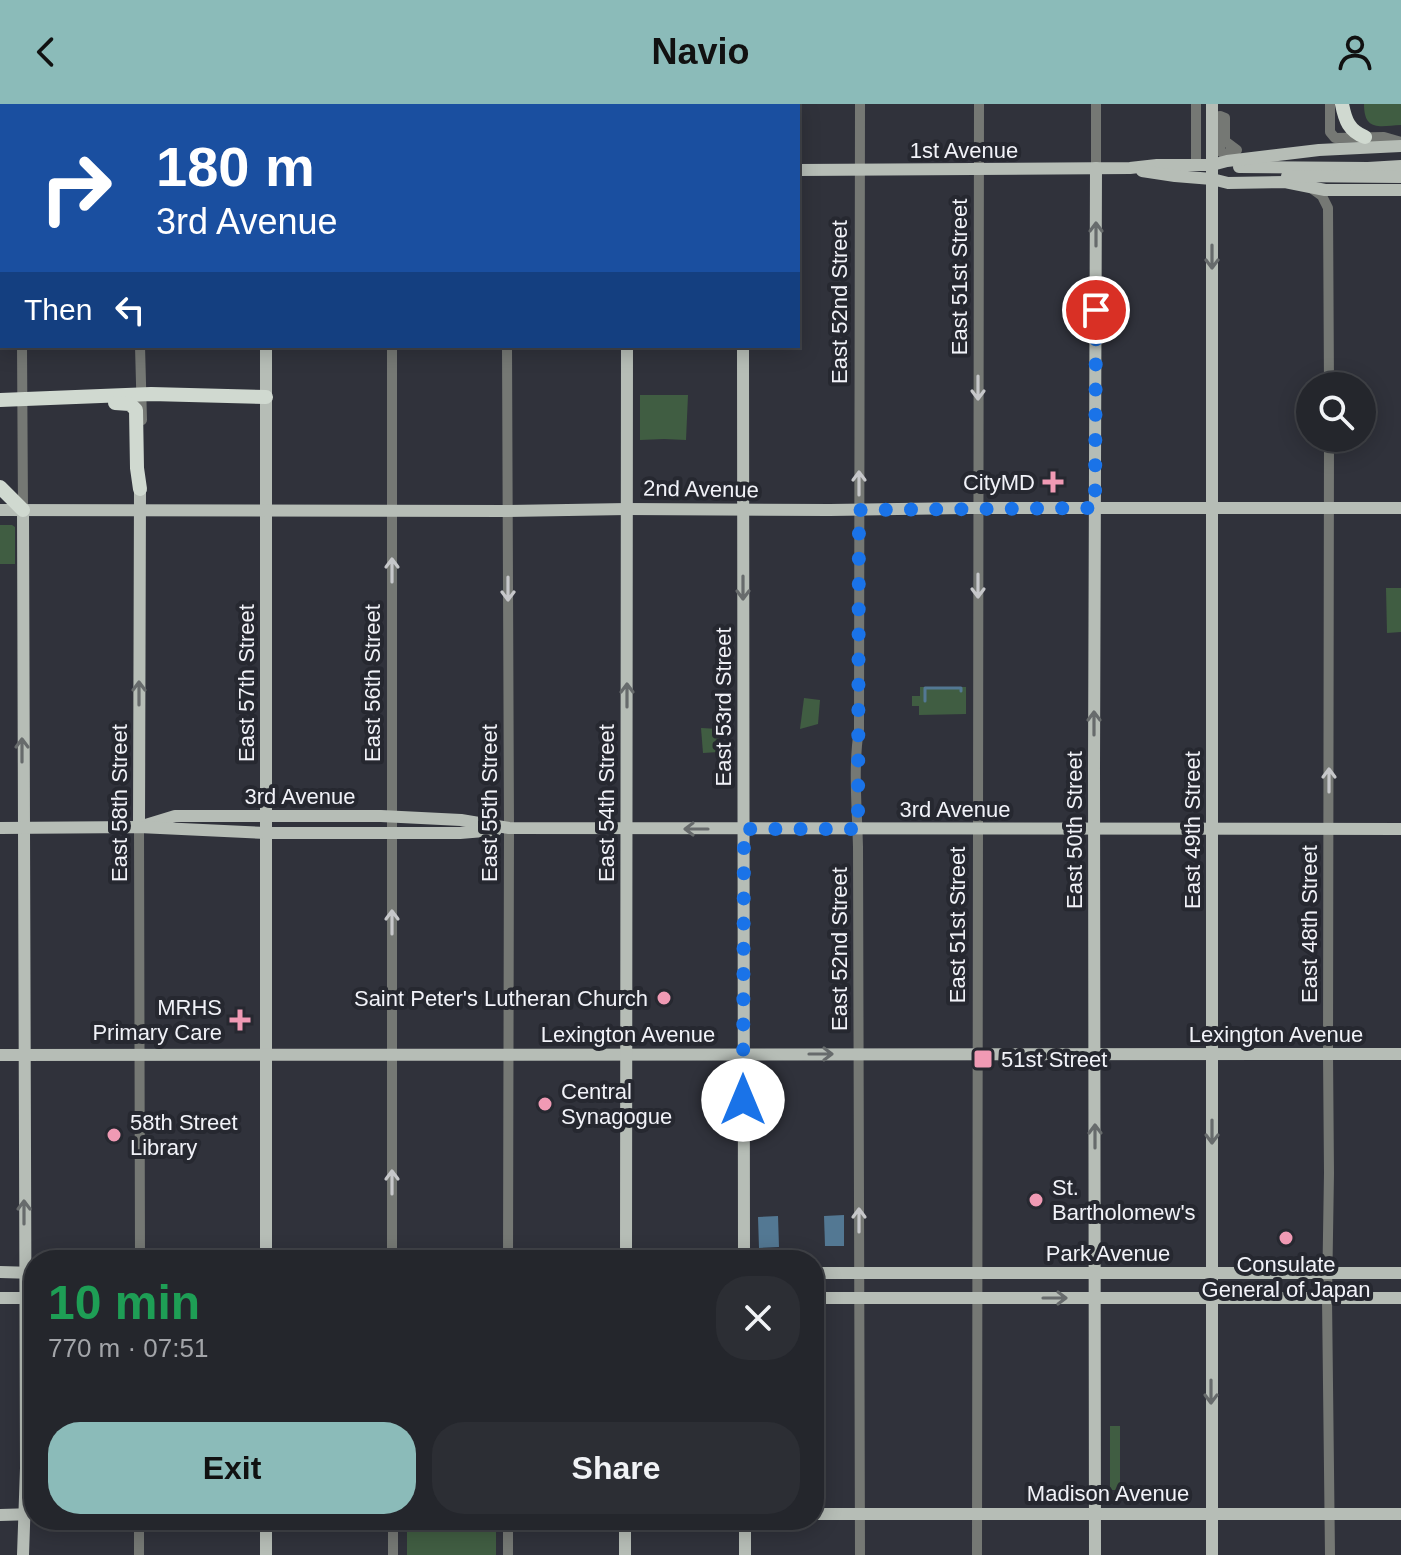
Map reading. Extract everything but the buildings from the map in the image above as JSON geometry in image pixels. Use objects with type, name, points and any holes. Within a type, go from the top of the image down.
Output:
[{"type":"highway","points":[[1342,104],[1350,127],[1365,137]]},
{"type":"highway","points":[[0,400],[141,394],[266,397]]},
{"type":"highway","points":[[73,397],[134,406],[140,489]]},
{"type":"highway","points":[[0,487],[23,510]]},
{"type":"main road","name":"East 49th Street","points":[[1212,104],[1212,1555]]},
{"type":"main road","name":"1st Avenue","points":[[800,170],[1212,165],[1319,150],[1401,144]]},
{"type":"main road","points":[[1212,165],[1401,166]]},
{"type":"main road","name":"East 50th Street","points":[[1095,1555],[1096,168]]},
{"type":"main road","name":"1st Avenue","points":[[1130,168],[1228,183],[1285,182],[1325,190],[1401,190]]},
{"type":"main road","points":[[1212,179],[1401,177]]},
{"type":"main road","name":"East 57th Street","points":[[266,348],[266,1250]]},
{"type":"main road","name":"East 54th Street","points":[[626,1250],[627,348]]},
{"type":"main road","name":"East 53rd Street","points":[[743,348],[744,1250]]},
{"type":"main road","name":"East 58th Street","points":[[139,827],[140,489]]},
{"type":"main road","name":"2nd Avenue","points":[[0,510],[1401,508]]},
{"type":"main road","points":[[23,510],[23,1055],[28,1250]]},
{"type":"main road","name":"3rd Avenue","points":[[139,827],[175,816],[392,816],[461,820],[509,828]]},
{"type":"main road","points":[[206,816],[237,833]]},
{"type":"main road","name":"3rd Avenue","points":[[0,828],[139,827],[237,833],[460,833],[509,828],[1401,829]]},
{"type":"main road","name":"Lexington Avenue","points":[[0,1055],[1401,1054]]},
{"type":"main road","points":[[0,1272],[24,1272]]},
{"type":"main road","name":"Park Avenue","points":[[824,1273],[1401,1273]]},
{"type":"main road","points":[[0,1298],[24,1298]]},
{"type":"main road","name":"Park Avenue","points":[[824,1298],[1401,1298]]},
{"type":"main road","points":[[0,1515],[24,1514]]},
{"type":"main road","name":"Madison Avenue","points":[[824,1514],[1401,1514]]},
{"type":"main road","points":[[23,1555],[27,1530]]},
{"type":"main road","points":[[266,1530],[266,1555]]},
{"type":"main road","points":[[625,1530],[625,1555]]},
{"type":"main road","points":[[745,1530],[745,1555]]},
{"type":"street","name":"East 52nd Street","points":[[860,104],[860,1555]]},
{"type":"street","name":"East 51st Street","points":[[977,1555],[979,104]]},
{"type":"street","name":"East 50th Street","points":[[1096,104],[1096,168]]},
{"type":"street","points":[[1196,104],[1196,165]]},
{"type":"street","points":[[1330,104],[1333,137],[1384,137],[1401,144]]},
{"type":"street","points":[[1311,188],[1322,196],[1328,208],[1329,372]]},
{"type":"street","points":[[22,348],[23,510]]},
{"type":"street","name":"East 58th Street","points":[[140,348],[140,489]]},
{"type":"street","name":"East 56th Street","points":[[392,348],[392,1250]]},
{"type":"street","name":"East 55th Street","points":[[507,348],[508,1250]]},
{"type":"street","name":"East 48th Street","points":[[1329,452],[1327,1298],[1330,1555]]},
{"type":"street","name":"East 58th Street","points":[[139,827],[140,1250]]},
{"type":"street","points":[[139,1530],[139,1555]]},
{"type":"street","points":[[393,1530],[393,1555]]},
{"type":"street","points":[[508,1530],[508,1555]]},
{"type":"green space","points":[[1364,104],[1401,104],[1401,125],[1370,123]]},
{"type":"green space","points":[[640,395],[688,395],[686,440],[640,440]]},
{"type":"green space","points":[[0,525],[15,527],[15,564],[0,564]]},
{"type":"green space","points":[[1386,588],[1401,588],[1401,632],[1387,633]]},
{"type":"green space","points":[[920,687],[966,687],[966,714],[919,715],[919,706],[912,706],[912,696],[920,696]]},
{"type":"green space","points":[[804,698],[820,700],[818,724],[800,729]]},
{"type":"green space","points":[[701,728],[719,729],[719,752],[703,753]]},
{"type":"green space","points":[[1110,1426],[1120,1426],[1120,1490],[1110,1490]]},
{"type":"green space","points":[[407,1532],[496,1532],[496,1555],[407,1555]]},
{"type":"water","points":[[844,1215],[844,1246],[825,1246],[824,1216]]},
{"type":"water","points":[[778,1216],[779,1247],[759,1248],[758,1217]]},
{"type":"waterway","points":[[925,701],[925,688],[961,688],[961,691]]},
{"type":"place","name":"CityMD","points":[[1053,482]]},
{"type":"place","name":"Saint Peter's Lutheran Church","points":[[664,998]]},
{"type":"place","name":"MRHS Primary Care","points":[[240,1020]]},
{"type":"place","name":"51st Street","points":[[983,1059]]},
{"type":"place","name":"Central Synagogue","points":[[545,1104]]},
{"type":"place","name":"58th Street Library","points":[[114,1135]]},
{"type":"place","name":"St. Bartholomew's","points":[[1036,1200]]},
{"type":"place","name":"Consulate General of Japan","points":[[1286,1238]]},
{"type":"route","points":[[743,1100],[744,829],[858,829],[859,510],[1095,508],[1096,310]]}]
